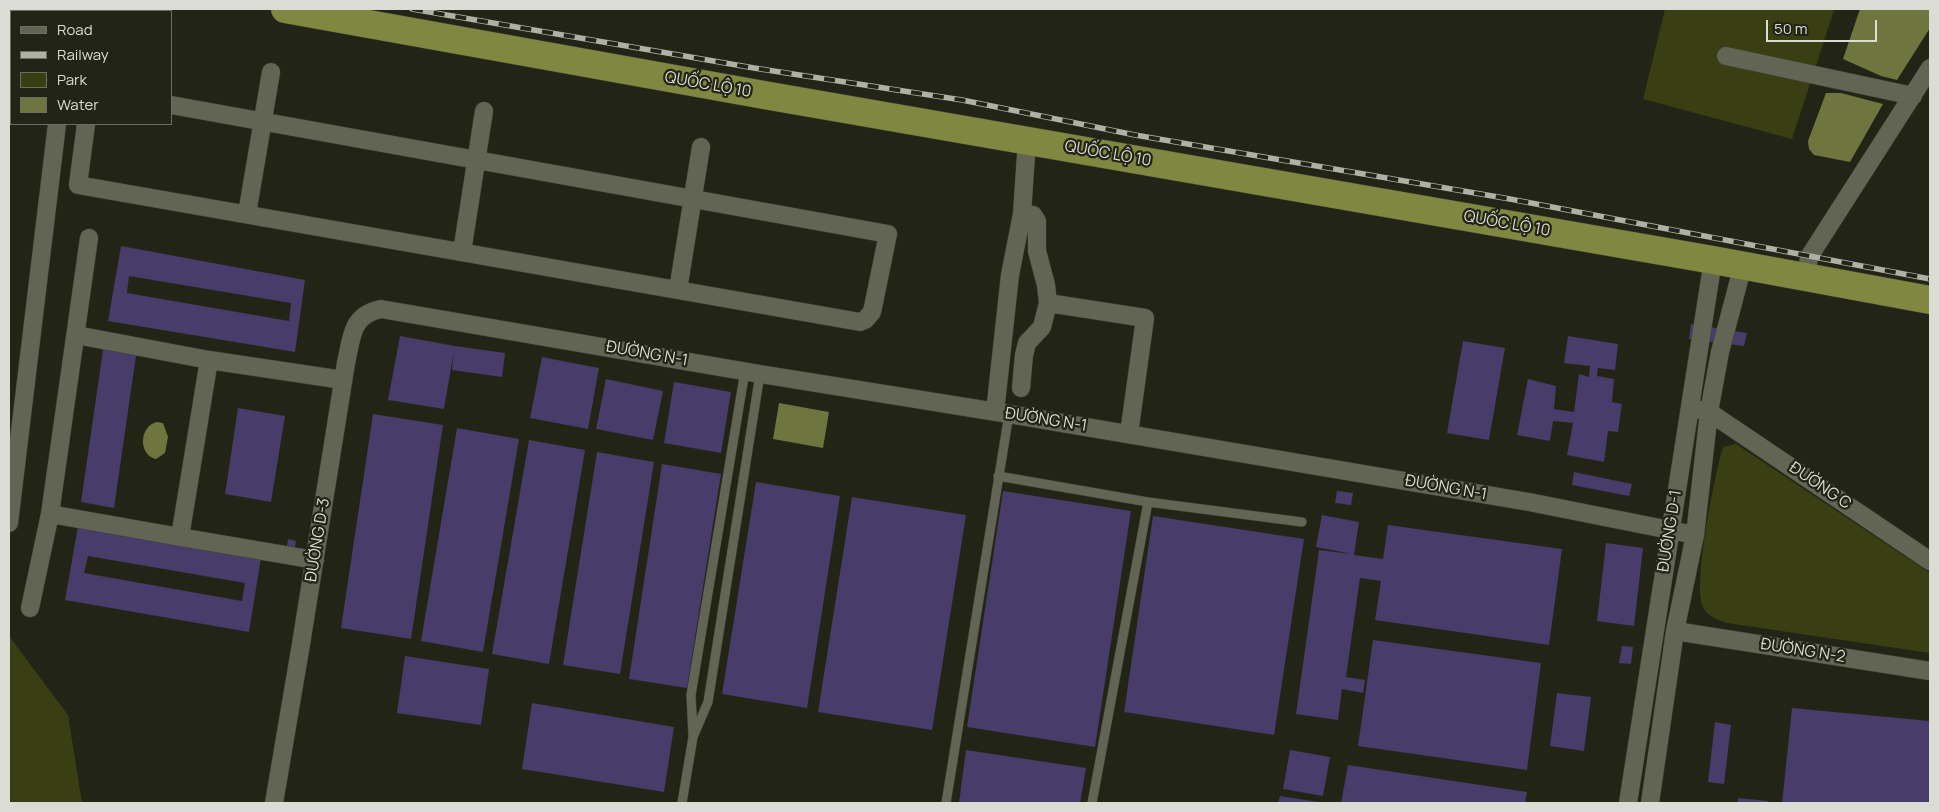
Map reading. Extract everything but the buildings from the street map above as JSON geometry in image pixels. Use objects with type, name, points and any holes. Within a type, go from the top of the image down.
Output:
[{"type":"highway","name":"QUỐC LỘ 10","points":[[285,9],[764,95],[1743,265],[1930,300]]},
{"type":"street","points":[[1726,56],[1913,96]]},
{"type":"street","points":[[1806,278],[1809,257],[1930,68]]},
{"type":"street","points":[[247,214],[271,72]]},
{"type":"street","points":[[86,125],[78,185],[863,322],[872,312],[888,234],[172,104]]},
{"type":"street","points":[[462,252],[484,111]]},
{"type":"street","points":[[9,523],[57,125]]},
{"type":"street","points":[[1002,413],[1010,275],[1022,214],[1027,140]]},
{"type":"street","points":[[678,290],[701,147]]},
{"type":"street","points":[[1021,388],[1027,343],[1042,327],[1048,303],[1046,285],[1037,251],[1037,221],[1033,215],[1022,214]]},
{"type":"street","points":[[30,608],[50,514],[89,238]]},
{"type":"street","name":"ĐƯỜNG D-1","points":[[1628,803],[1713,260]]},
{"type":"street","name":"ĐƯỜNG D-1","points":[[1650,803],[1675,631],[1694,535],[1709,412],[1720,352],[1743,265]]},
{"type":"street","points":[[1048,303],[1146,318],[1129,434]]},
{"type":"street","name":"ĐƯỜNG D-3","points":[[274,803],[350,344],[358,320],[370,311],[381,308],[397,311]]},
{"type":"street","name":"ĐƯỜNG N-1","points":[[397,311],[752,373],[1129,434],[1529,502],[1694,535]]},
{"type":"street","points":[[76,335],[209,360],[343,380]]},
{"type":"street","points":[[180,538],[209,360]]},
{"type":"street","points":[[1690,409],[1709,412]]},
{"type":"street","name":"ĐƯỜNG C","points":[[1709,412],[1930,561]]},
{"type":"street","points":[[50,514],[315,560]]},
{"type":"street","name":"ĐƯỜNG N-2","points":[[1675,631],[1930,670]]},
{"type":"lane","points":[[694,737],[691,694],[752,373]]},
{"type":"lane","points":[[682,803],[694,737],[708,702],[752,373]]},
{"type":"lane","points":[[946,803],[998,476],[1002,413]]},
{"type":"lane","points":[[998,476],[1148,502],[1302,522]]},
{"type":"lane","points":[[1092,803],[1148,502]]},
{"type":"green space","points":[[1665,9],[1834,10],[1792,139],[1643,99]]},
{"type":"green space","points":[[1736,444],[1930,573],[1930,653],[1727,623],[1714,618],[1706,612],[1701,598],[1700,579],[1710,505],[1723,447]]},
{"type":"green space","points":[[9,636],[68,715],[82,803],[9,803]]},
{"type":"water","points":[[1860,9],[1930,9],[1930,28],[1897,80],[1881,76],[1843,59]]},
{"type":"water","points":[[1826,93],[1841,93],[1883,104],[1850,162],[1814,155],[1809,149],[1808,141]]},
{"type":"water","points":[[779,403],[829,412],[823,448],[773,439]]},
{"type":"water","points":[[157,422],[163,423],[168,437],[165,453],[156,459],[146,452],[143,441],[147,429]]},
{"type":"railway","points":[[412,9],[754,68],[962,100],[1135,135],[1510,199],[1930,279]]}]
